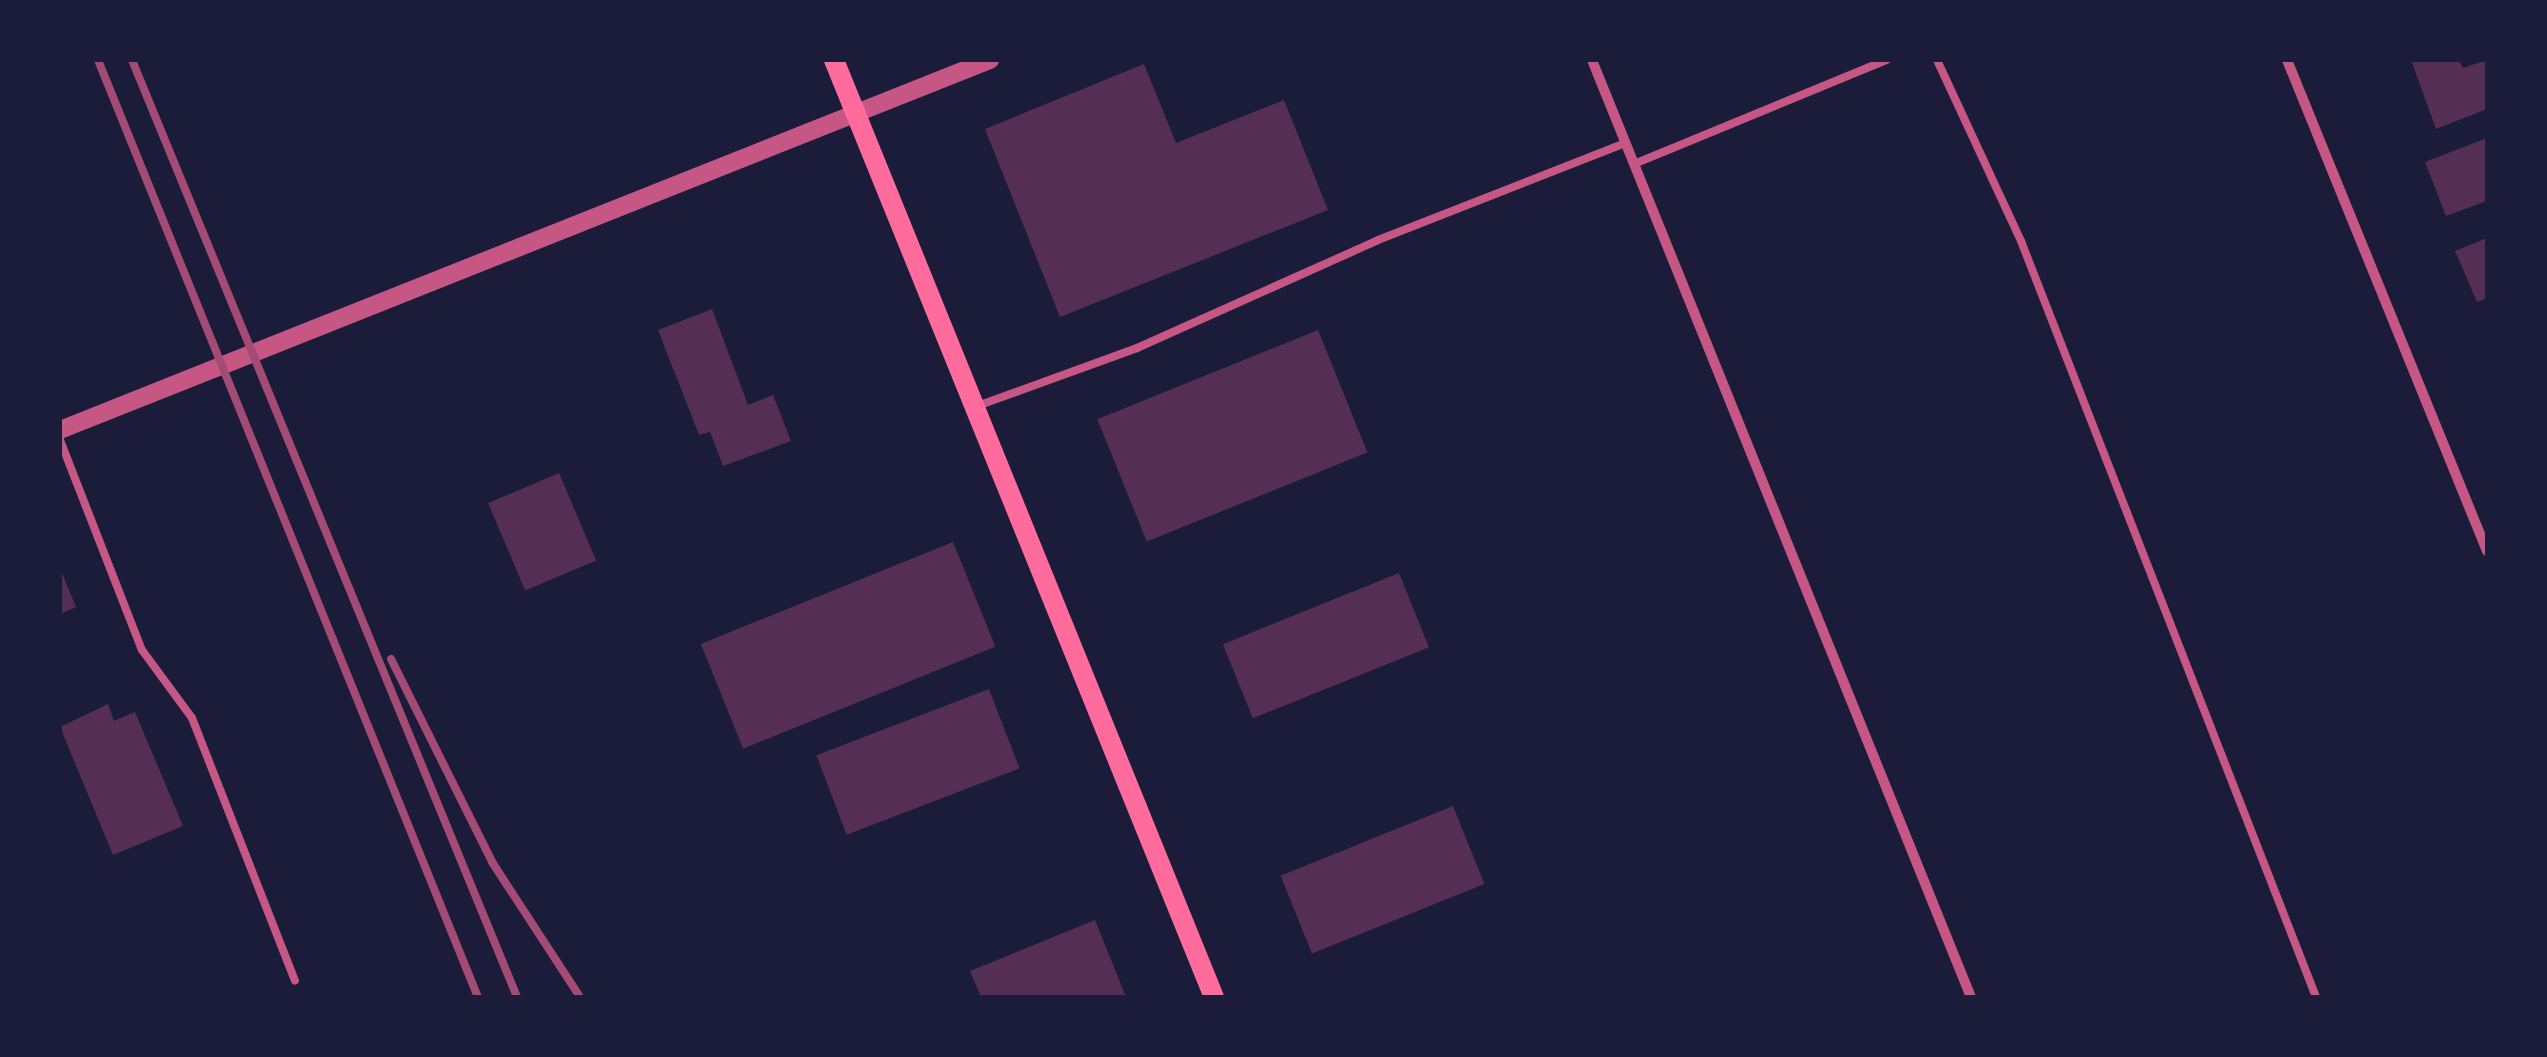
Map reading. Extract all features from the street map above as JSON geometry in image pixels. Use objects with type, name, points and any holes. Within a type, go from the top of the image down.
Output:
[{"type":"main road","points":[[834,60],[1214,997]]},
{"type":"street","points":[[60,430],[990,60]]},
{"type":"street","points":[[1592,60],[1971,997]]},
{"type":"street","points":[[2287,60],[2487,551]]},
{"type":"lane","points":[[1634,164],[1886,60]]},
{"type":"lane","points":[[1937,60],[2028,258],[2316,997]]},
{"type":"lane","points":[[975,406],[1137,348],[1378,240],[1625,143]]},
{"type":"lane","points":[[60,440],[142,650],[192,718],[294,981]]},
{"type":"building","points":[[2411,60],[2459,60],[2463,68],[2487,60],[2487,109],[2436,129]]},
{"type":"building","points":[[1144,64],[1176,143],[1284,100],[1328,210],[1060,317],[985,129]]},
{"type":"building","points":[[2487,138],[2487,201],[2446,216],[2425,162]]},
{"type":"building","points":[[2487,238],[2487,298],[2477,302],[2455,251]]},
{"type":"building","points":[[712,309],[748,405],[773,395],[791,441],[723,466],[710,432],[699,435],[658,330]]},
{"type":"building","points":[[1318,330],[1367,452],[1147,542],[1097,419]]},
{"type":"building","points":[[559,473],[596,560],[525,591],[488,503]]},
{"type":"building","points":[[953,542],[995,647],[743,749],[701,644]]},
{"type":"building","points":[[60,568],[76,607],[60,614]]},
{"type":"building","points":[[1399,573],[1429,647],[1253,718],[1223,644]]},
{"type":"building","points":[[989,689],[1019,768],[847,835],[816,755]]},
{"type":"building","points":[[108,704],[114,721],[135,712],[183,826],[113,855],[60,727]]},
{"type":"building","points":[[1453,806],[1484,884],[1312,954],[1281,876]]},
{"type":"building","points":[[1095,920],[1126,997],[981,997],[970,971]]},
{"type":"railway","points":[[98,60],[478,997]]},
{"type":"railway","points":[[132,60],[517,997]]},
{"type":"railway","points":[[391,659],[492,862],[580,997]]}]
